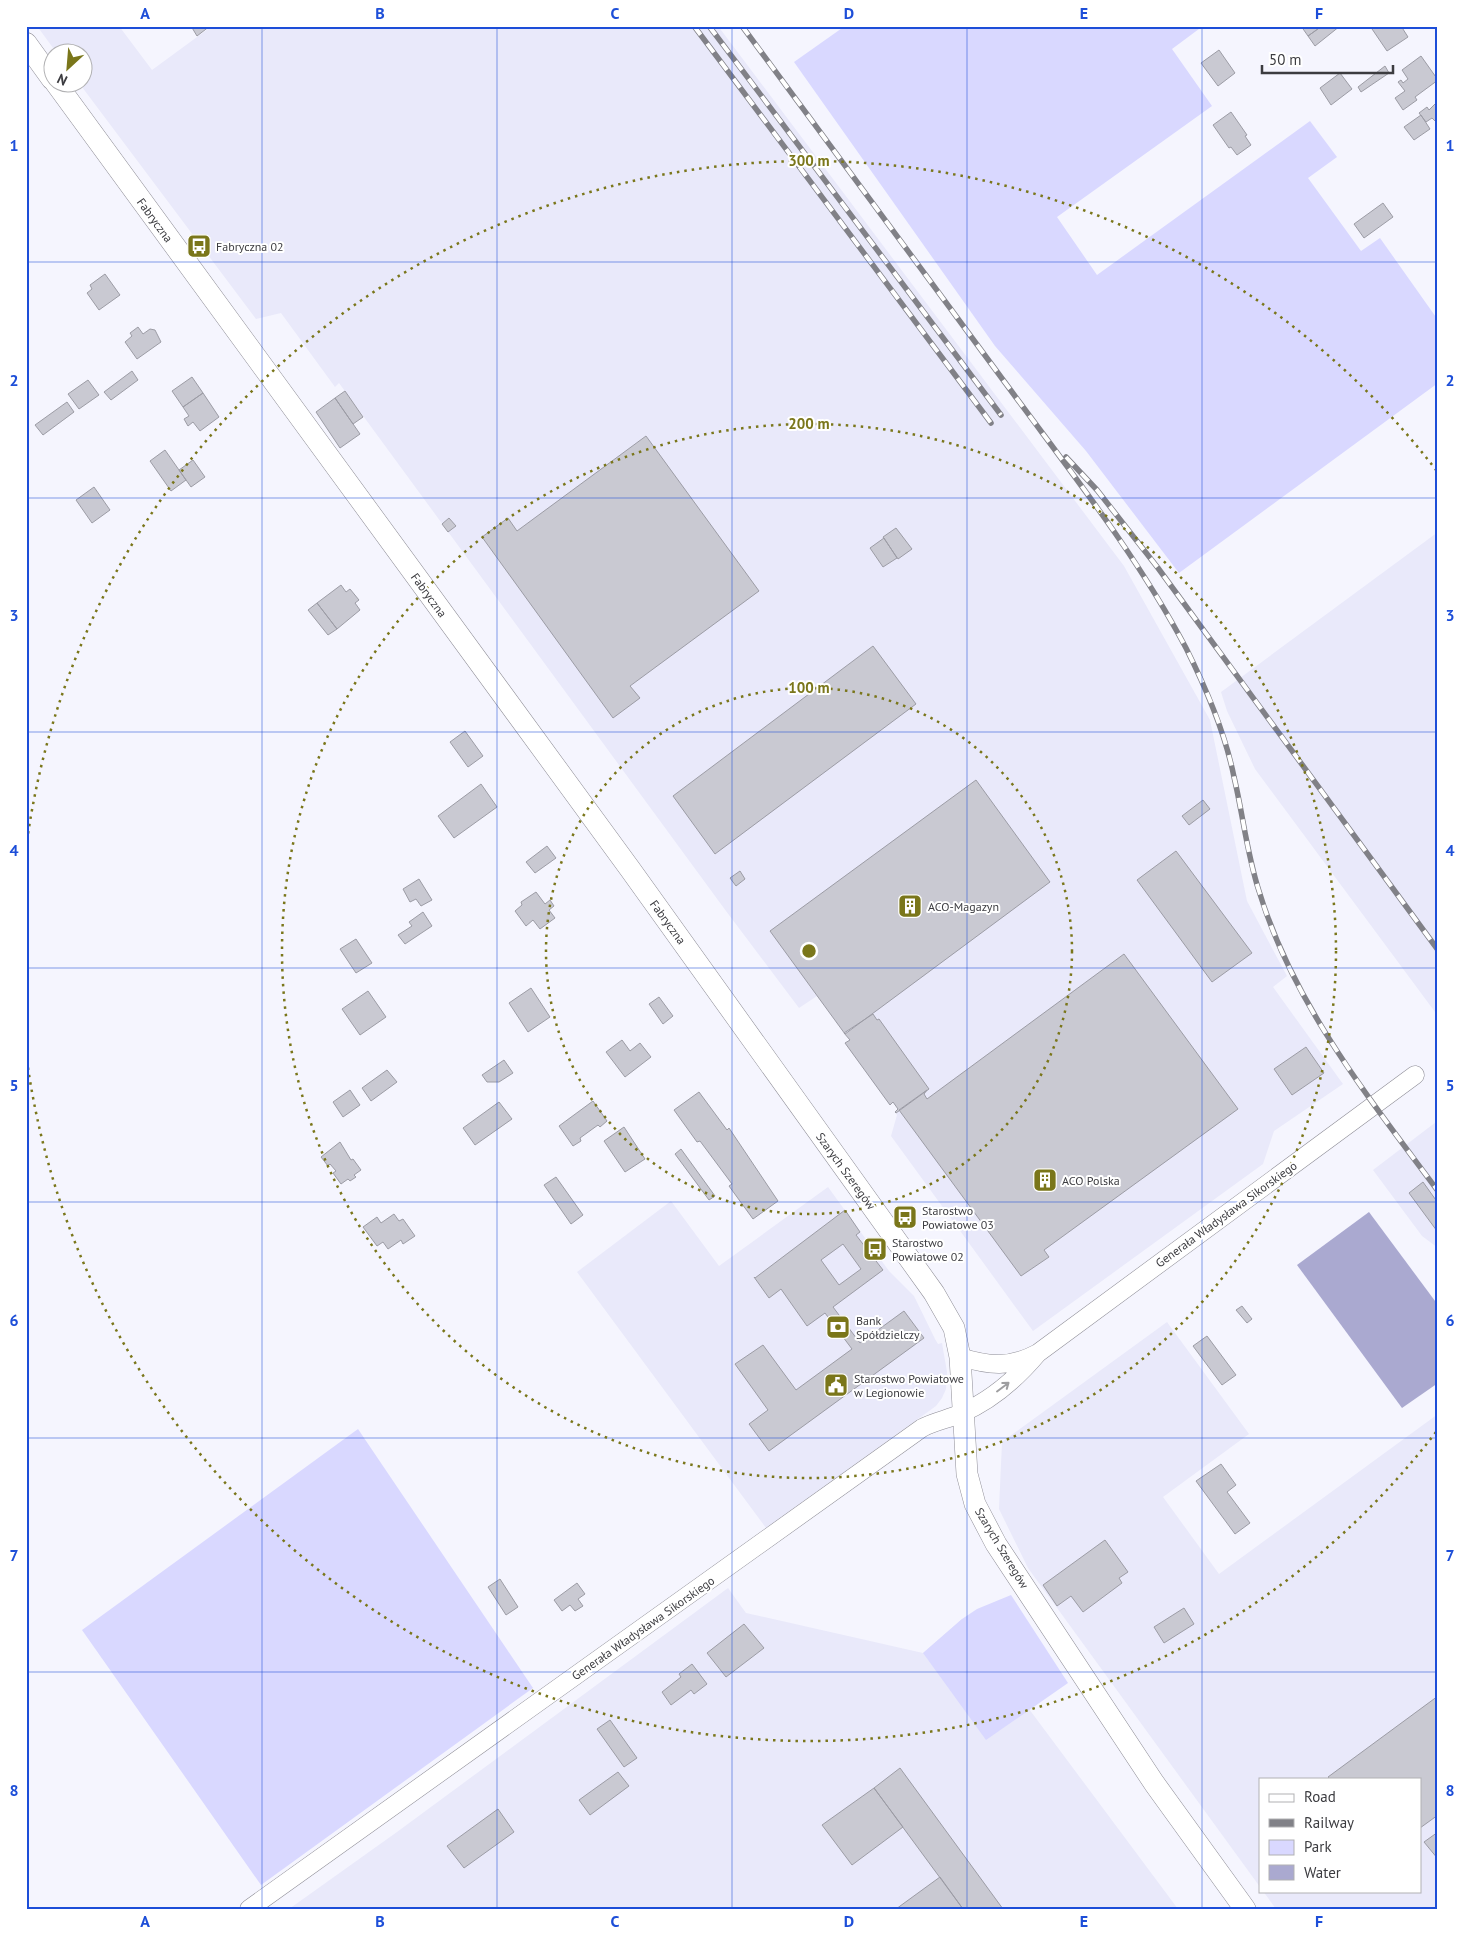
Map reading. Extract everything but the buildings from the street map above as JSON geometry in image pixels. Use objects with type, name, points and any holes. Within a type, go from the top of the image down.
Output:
[{"type":"street","name":"Fabryczna","points":[[26,43],[42,65]]},
{"type":"street","name":"Fabryczna","points":[[62,92],[630,869],[801,1109]]},
{"type":"street","name":"Generała Władysława Sikorskiego","points":[[249,1909],[916,1432],[934,1422],[962,1413],[1001,1390],[1020,1374],[1038,1353],[1415,1075]]},
{"type":"street","name":"Szarych Szeregów","points":[[801,1109],[934,1293],[954,1328],[960,1357],[962,1413],[969,1482],[975,1504],[996,1544],[1154,1783],[1245,1909]]},
{"type":"street","name":"Generała Władysława Sikorskiego","points":[[960,1357],[983,1364],[1005,1364],[1019,1361],[1038,1353]]},
{"type":"shaded area","points":[[37,26],[119,26],[152,70],[212,26],[718,26],[1124,566],[1210,720],[1247,901],[1287,976],[1273,987],[1343,1084],[1274,1131],[1263,1164],[1033,1331],[891,1136],[897,1115],[895,1112],[898,1109],[893,1102],[890,1105],[845,1043],[850,1040],[817,996],[799,1008],[339,383],[335,387],[281,313],[256,319],[86,92],[92,92],[92,42],[49,42]]},
{"type":"shaded area","points":[[1438,532],[1438,1016],[1255,769],[1227,711],[1221,692]]},
{"type":"shaded area","points":[[1436,1122],[1438,1124],[1438,1248],[1422,1236],[1373,1170]]},
{"type":"shaded area","points":[[828,1187],[889,1271],[914,1296],[935,1339],[938,1344],[942,1343],[947,1372],[946,1389],[936,1406],[766,1528],[577,1272],[671,1201],[719,1266]]},
{"type":"shaded area","points":[[1167,1322],[1249,1434],[1163,1497],[1219,1574],[1438,1414],[1438,1909],[1276,1909],[1264,1892],[1422,1892],[1422,1778],[1259,1778],[1259,1886],[1028,1568],[999,1509],[1002,1442]]},
{"type":"shaded area","points":[[728,1588],[746,1613],[923,1653],[962,1619],[1178,1909],[289,1909],[397,1832]]},
{"type":"green space","points":[[845,26],[1203,26],[1172,49],[1212,106],[1057,217],[1097,275],[1310,121],[1337,157],[1308,178],[1361,251],[1380,238],[1438,320],[1438,383],[1179,573],[1086,451],[995,346],[794,62]]},
{"type":"green space","points":[[358,1429],[533,1688],[261,1885],[82,1630]]},
{"type":"green space","points":[[1011,1595],[1068,1683],[986,1740],[923,1653],[962,1619],[977,1609]]},
{"type":"water","points":[[1369,1212],[1438,1305],[1438,1383],[1402,1408],[1297,1265]]},
{"type":"railway","points":[[694,26],[991,423]]},
{"type":"railway","points":[[709,26],[1001,415]]},
{"type":"railway","points":[[742,26],[1081,485],[1126,549],[1167,614],[1186,648],[1208,695],[1220,727],[1230,760],[1248,849],[1259,891],[1274,933],[1292,972],[1312,1011],[1335,1048],[1438,1191]]},
{"type":"railway","points":[[1066,457],[1097,490],[1158,568],[1438,950]]},
{"type":"place","name":"Fabryczna 02","points":[[199,246]]},
{"type":"place","name":"ACO-Magazyn","points":[[910,906]]},
{"type":"place","name":"ACO Polska","points":[[1045,1180]]},
{"type":"place","name":"Starostwo Powiatowe 03","points":[[905,1217]]},
{"type":"place","name":"Starostwo Powiatowe 02","points":[[875,1249]]},
{"type":"place","name":"Bank Spółdzielczy","points":[[838,1327]]},
{"type":"place","name":"Starostwo Powiatowe w Legionowie","points":[[836,1385]]}]
